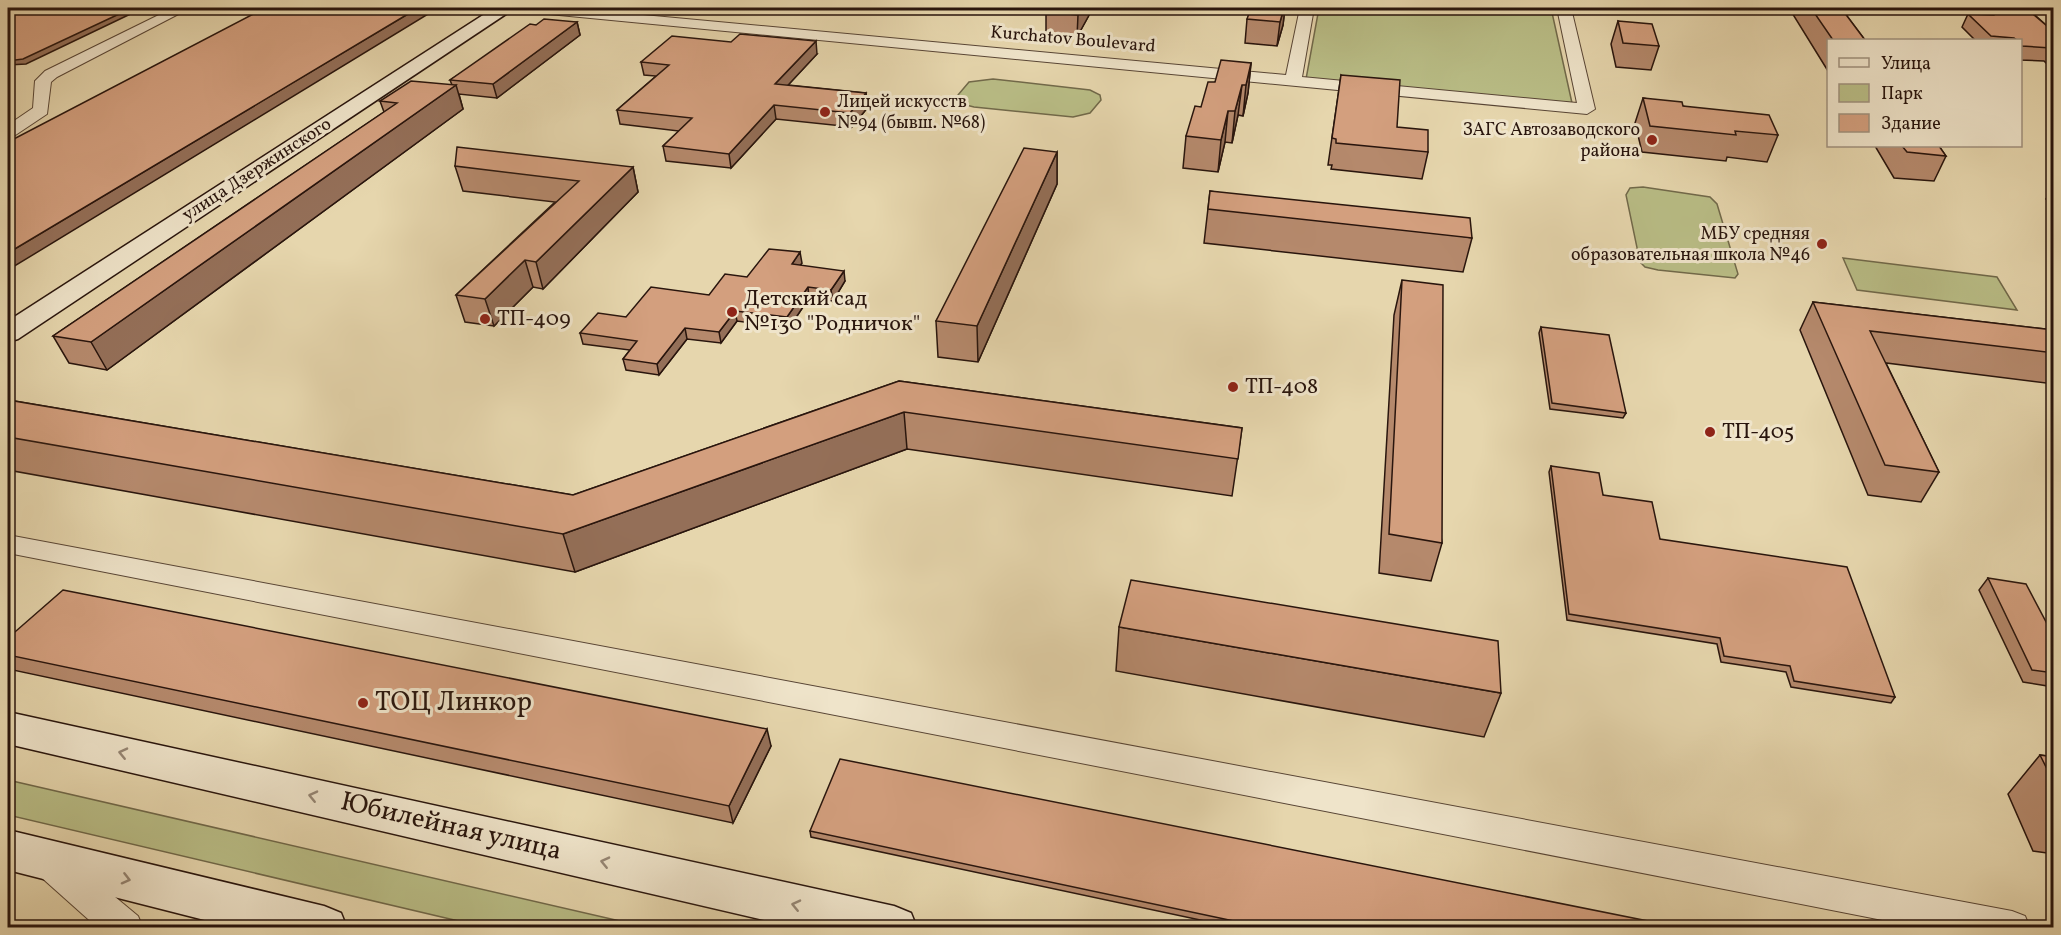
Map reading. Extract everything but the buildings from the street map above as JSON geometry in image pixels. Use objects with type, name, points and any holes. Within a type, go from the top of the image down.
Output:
[{"type":"main road","name":"улица Дзержинского","points":[[8,333],[506,8]]},
{"type":"main road","name":"Юбилейная улица","points":[[8,728],[894,927]]},
{"type":"main road","points":[[26,854],[324,927]]},
{"type":"street","points":[[8,132],[41,110],[43,81],[51,74],[183,8]]},
{"type":"street","name":"Kurchatov Boulevard","points":[[528,8],[1587,109],[1564,8]]},
{"type":"street","points":[[1293,81],[1307,8]]},
{"type":"street","points":[[8,544],[2012,927]]},
{"type":"street","points":[[26,854],[125,927]]},
{"type":"green space","points":[[1319,8],[1551,8],[1572,103],[1306,79]]},
{"type":"green space","points":[[993,79],[1090,90],[1100,95],[1101,100],[1090,113],[1073,117],[974,107],[958,103],[958,95],[969,82]]},
{"type":"green space","points":[[1643,187],[1710,197],[1717,204],[1738,274],[1735,278],[1645,267],[1640,262],[1626,195],[1630,188]]},
{"type":"green space","points":[[1843,258],[1997,277],[2017,310],[1857,290]]},
{"type":"green space","points":[[8,780],[646,927],[484,927],[8,815]]},
{"type":"place","name":"Лицей искусств №94 (бывш. №68)","points":[[825,112]]},
{"type":"place","name":"ЗАГС Автозаводского района","points":[[1652,140]]},
{"type":"place","name":"МБУ средняя образовательная школа №46","points":[[1822,244]]},
{"type":"place","name":"Детский сад №130 \"Родничок\"","points":[[732,312]]},
{"type":"place","name":"ТП-409","points":[[485,319]]},
{"type":"place","name":"ТП-408","points":[[1233,387]]},
{"type":"place","name":"ТП-405","points":[[1710,432]]},
{"type":"place","name":"ТОЦ Линкор","points":[[363,703]]}]
